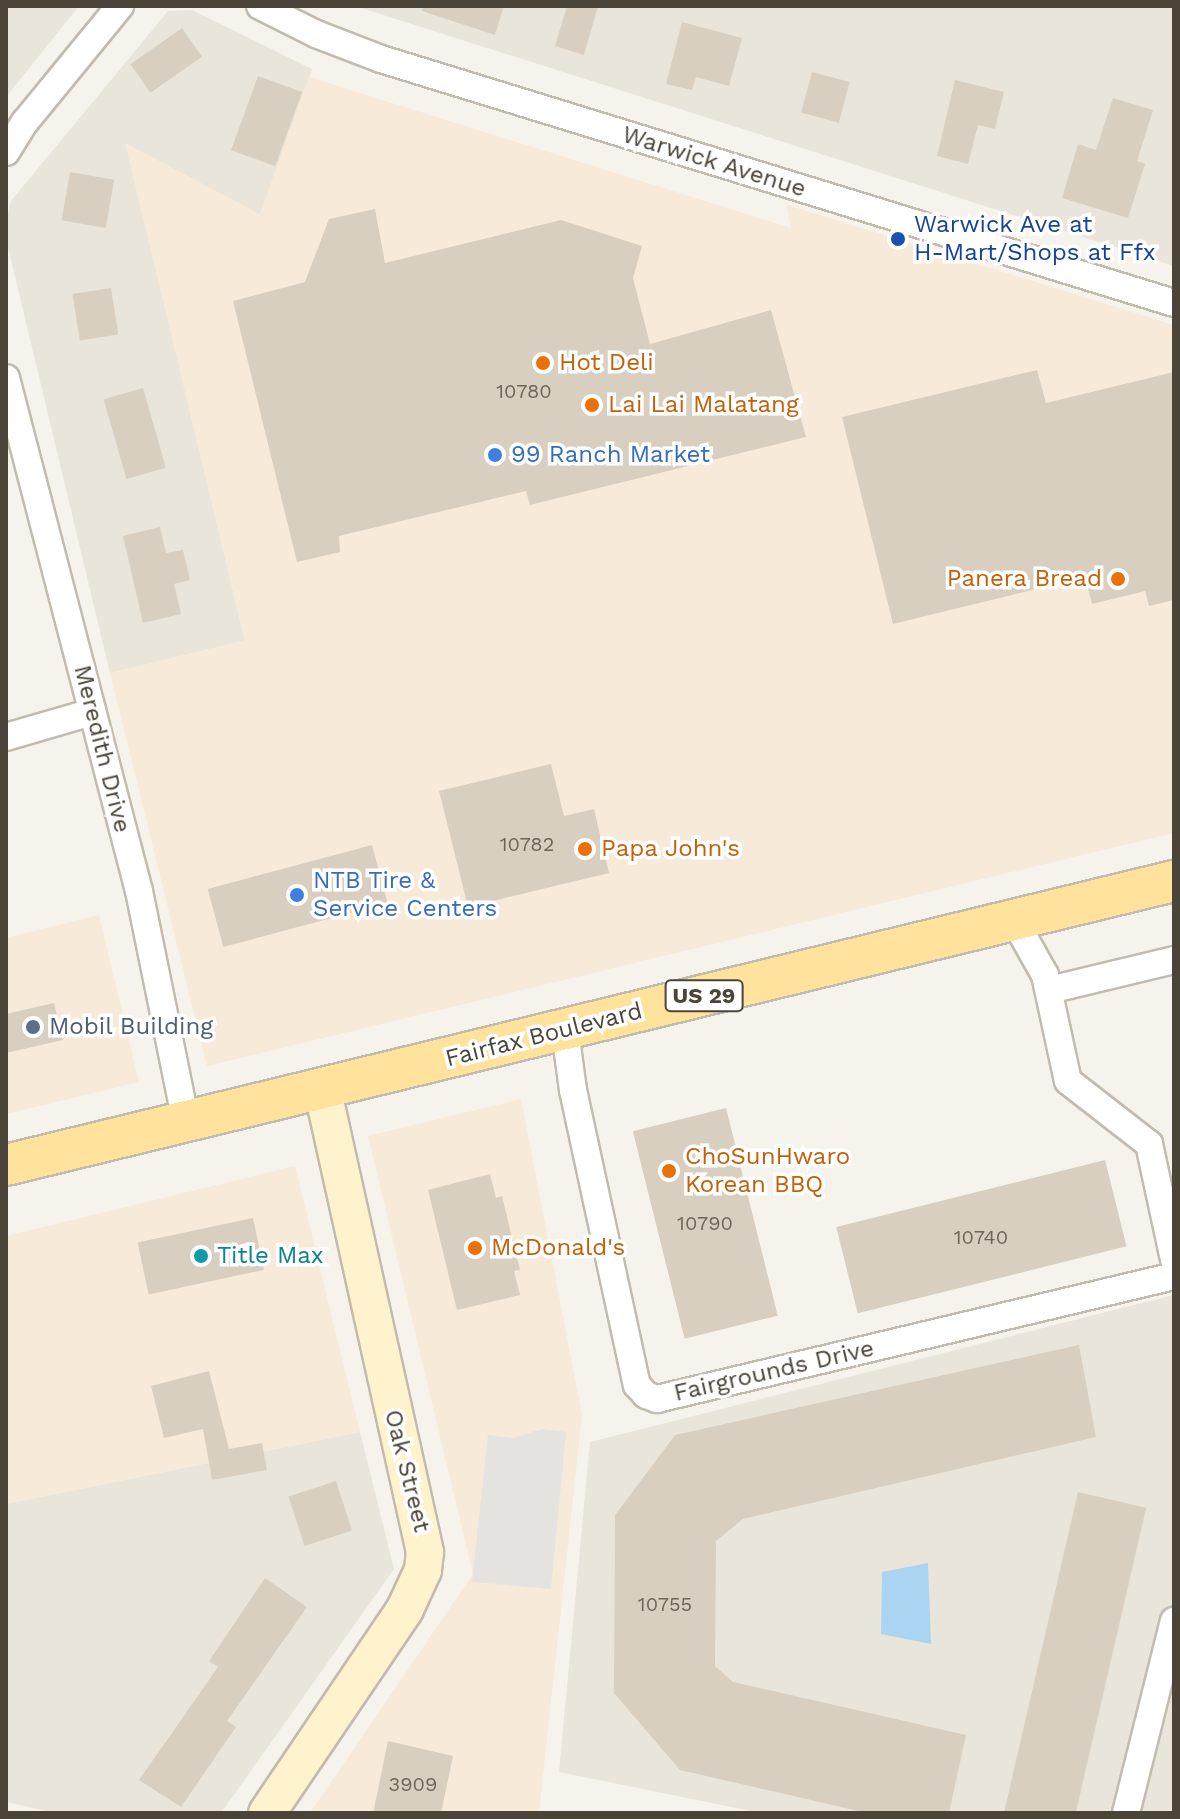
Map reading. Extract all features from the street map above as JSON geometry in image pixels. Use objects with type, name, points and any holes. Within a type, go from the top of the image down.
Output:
[{"type":"main road","name":"Fairfax Boulevard","points":[[6,1165],[1174,881]]},
{"type":"street","points":[[6,152],[25,122],[120,6]]},
{"type":"street","name":"Warwick Avenue","points":[[260,6],[316,34],[381,59],[1174,303]]},
{"type":"street","name":"Meredith Drive","points":[[6,378],[139,891],[186,1122]]},
{"type":"street","points":[[6,737],[92,712]]},
{"type":"street","points":[[1014,920],[1045,975],[1068,1081],[1149,1144],[1174,1260]]},
{"type":"street","points":[[1049,990],[1174,960]]},
{"type":"street","name":"Fairgrounds Drive","points":[[565,1031],[573,1090],[637,1385],[646,1395],[657,1399],[1174,1276]]},
{"type":"street","name":"Oak Street","points":[[267,1813],[405,1609],[423,1570],[425,1552],[322,1089]]},
{"type":"street","points":[[1126,1813],[1174,1621]]},
{"type":"shaded area","points":[[6,6],[79,6],[6,97]]},
{"type":"shaded area","points":[[355,6],[1174,6],[1174,266]]},
{"type":"shaded area","points":[[192,10],[312,69],[260,215],[126,144],[245,641],[110,673],[6,239],[6,221],[11,201],[168,11]]},
{"type":"shaded area","points":[[309,77],[791,228],[787,205],[1174,325],[1174,833],[207,1066],[110,673],[245,640],[125,143],[260,214]]},
{"type":"shaded area","points":[[99,915],[139,1082],[6,1114],[6,938]]},
{"type":"shaded area","points":[[521,1099],[582,1415],[539,1813],[310,1813],[473,1574],[368,1136]]},
{"type":"shaded area","points":[[295,1166],[360,1432],[6,1504],[6,1236]]},
{"type":"shaded area","points":[[1174,1295],[1174,1813],[761,1813],[559,1772],[590,1442]]},
{"type":"shaded area","points":[[542,1429],[566,1432],[551,1589],[472,1582],[488,1435],[513,1438]]},
{"type":"shaded area","points":[[360,1432],[394,1569],[221,1813],[56,1813],[6,1802],[6,1504]]},
{"type":"water","points":[[928,1563],[931,1644],[881,1634],[882,1572]]},
{"type":"building","points":[[423,6],[504,6],[495,35],[422,11]]},
{"type":"building","points":[[567,6],[598,6],[584,55],[555,46]]},
{"type":"building","points":[[682,22],[742,38],[729,86],[696,77],[692,90],[666,84]]},
{"type":"building","points":[[182,28],[202,57],[150,93],[130,64]]},
{"type":"building","points":[[812,72],[850,82],[839,123],[801,113]]},
{"type":"building","points":[[258,76],[302,92],[275,166],[231,150]]},
{"type":"building","points":[[955,80],[1004,92],[995,129],[978,125],[968,164],[937,156]]},
{"type":"building","points":[[1113,98],[1153,110],[1137,161],[1145,164],[1128,218],[1062,198],[1078,144],[1096,150]]},
{"type":"building","points":[[70,172],[114,180],[106,228],[61,220]]},
{"type":"building","points":[[375,209],[385,263],[561,220],[642,246],[633,278],[650,344],[771,310],[806,437],[530,505],[526,491],[339,536],[340,552],[297,562],[233,301],[305,282],[329,219]]},
{"type":"building","points":[[111,288],[118,334],[80,341],[72,294]]},
{"type":"building","points":[[1037,370],[1046,403],[1174,372],[1174,600],[1149,606],[1145,591],[1092,604],[1085,577],[893,624],[842,417]]},
{"type":"building","points":[[143,388],[166,468],[126,479],[104,399]]},
{"type":"building","points":[[160,527],[166,553],[183,550],[190,580],[174,584],[181,614],[143,623],[123,536]]},
{"type":"building","points":[[551,764],[564,816],[594,809],[609,873],[468,907],[439,791]]},
{"type":"building","name":"NTB Tire & Service Centers","points":[[372,845],[388,903],[223,947],[208,889]]},
{"type":"building","name":"Mobil Building","points":[[54,1003],[63,1040],[6,1053],[6,1014]]},
{"type":"building","points":[[726,1108],[778,1316],[685,1339],[633,1131]]},
{"type":"building","points":[[1105,1160],[1127,1246],[858,1313],[836,1227]]},
{"type":"building","name":"McDonald's","points":[[490,1174],[496,1198],[502,1196],[520,1270],[514,1271],[520,1295],[457,1310],[428,1190]]},
{"type":"building","name":"Title Max","points":[[253,1218],[264,1270],[149,1294],[138,1243]]},
{"type":"building","points":[[1079,1345],[1096,1437],[743,1519],[716,1541],[715,1666],[733,1682],[966,1735],[949,1813],[867,1813],[680,1770],[614,1693],[615,1515],[675,1435]]},
{"type":"building","points":[[209,1371],[229,1449],[262,1443],[267,1470],[212,1480],[203,1429],[164,1438],[151,1386]]},
{"type":"building","points":[[336,1481],[352,1530],[305,1546],[288,1496]]},
{"type":"building","points":[[1078,1492],[1146,1508],[1076,1813],[1004,1813]]},
{"type":"building","points":[[265,1578],[307,1607],[227,1721],[236,1727],[181,1807],[139,1780],[218,1667],[209,1661]]},
{"type":"building","points":[[388,1741],[453,1756],[441,1813],[373,1813]]},
{"type":"place","name":"Warwick Ave at H-Mart/Shops at Ffx","points":[[898,239]]},
{"type":"place","name":"Hot Deli","points":[[543,363]]},
{"type":"place","name":"Lai Lai Malatang","points":[[592,405]]},
{"type":"place","name":"99 Ranch Market","points":[[495,455]]},
{"type":"place","name":"Panera Bread","points":[[1118,579]]},
{"type":"place","name":"Papa John's","points":[[585,849]]},
{"type":"place","name":"NTB Tire & Service Centers","points":[[297,895]]},
{"type":"place","name":"Mobil Building","points":[[33,1027]]},
{"type":"place","name":"ChoSunHwaro Korean BBQ","points":[[669,1171]]},
{"type":"place","name":"McDonald's","points":[[475,1248]]},
{"type":"place","name":"Title Max","points":[[201,1256]]}]
